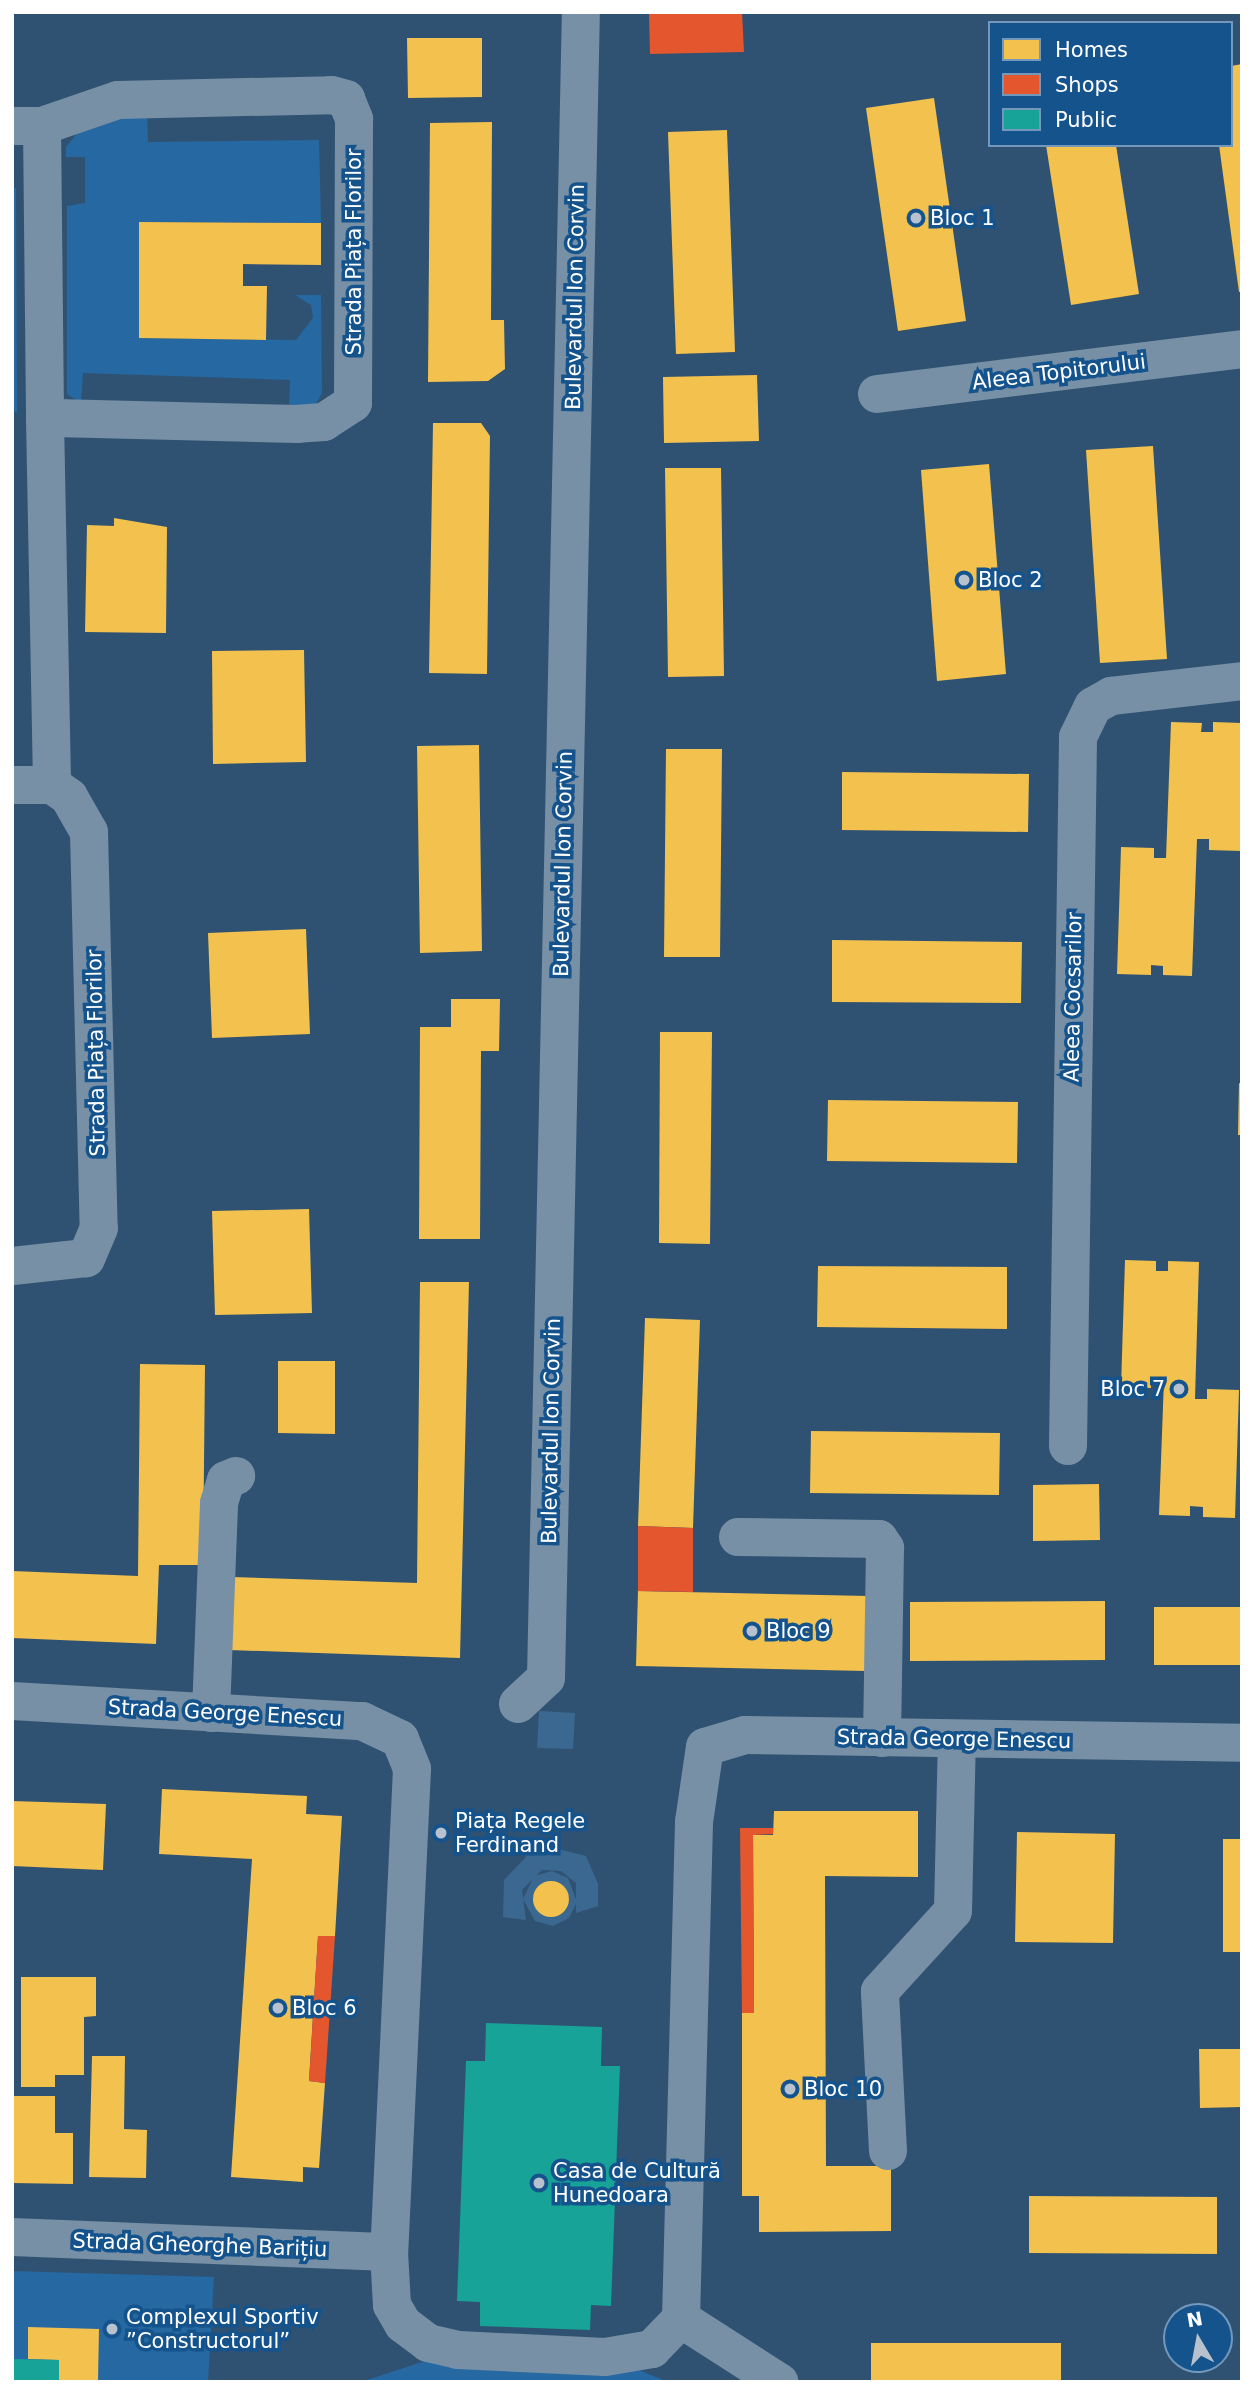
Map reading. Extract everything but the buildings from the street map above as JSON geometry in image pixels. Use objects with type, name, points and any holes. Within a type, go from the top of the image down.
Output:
[{"type":"street","name":"Bulevardul Ion Corvin","points":[[518,1704],[546,1678],[581,12]]},
{"type":"street","name":"Strada Piața Florilor","points":[[12,1266],[86,1258],[99,1228],[89,832],[69,797],[52,785],[45,418],[27,126],[118,100],[305,95],[346,99],[354,119],[353,403],[324,422],[298,424],[45,418]]},
{"type":"street","name":"Aleea Topitorului","points":[[877,394],[1242,349]]},
{"type":"street","name":"Aleea Cocsarilor","points":[[1068,1446],[1080,728],[1093,706],[1111,696],[1242,681]]},
{"type":"street","points":[[12,785],[52,785]]},
{"type":"street","points":[[211,1713],[219,1503],[226,1480],[236,1476]]},
{"type":"street","points":[[738,1537],[878,1539],[885,1548],[882,1738]]},
{"type":"street","name":"Strada George Enescu","points":[[12,1701],[384,1726],[400,1739],[412,1769],[388,2252]]},
{"type":"street","name":"Strada George Enescu","points":[[681,2319],[696,1782],[705,1747],[726,1736],[1242,1743]]},
{"type":"street","points":[[888,2151],[880,1991],[953,1911],[957,1740]]},
{"type":"street","name":"Strada Gheorghe Barițiu","points":[[12,2237],[388,2252]]},
{"type":"street","points":[[388,2252],[392,2305],[403,2324],[428,2343],[458,2350],[635,2354],[667,2340],[681,2319],[779,2382]]},
{"type":"shaded area","points":[[147,109],[148,142],[319,140],[321,223],[139,222],[139,338],[296,340],[313,318],[311,305],[295,295],[321,295],[322,393],[315,406],[289,409],[290,380],[83,373],[81,403],[67,394],[67,206],[85,203],[85,157],[66,157],[66,147],[80,130]]},
{"type":"shaded area","points":[[12,188],[16,188],[17,412],[12,411]]},
{"type":"shaded area","points":[[539,1711],[575,1713],[573,1749],[537,1748]]},
{"type":"shaded area","points":[[538,1844],[586,1856],[598,1884],[598,1906],[576,1913],[576,1883],[561,1871],[542,1870],[522,1890],[526,1920],[503,1917],[504,1880],[526,1857],[523,1851]]},
{"type":"shaded area","points":[[552,1871],[568,1878],[577,1902],[569,1918],[553,1926],[535,1921],[523,1899],[534,1876]],"holes":[[[548,1882],[564,1887],[569,1897],[567,1909],[552,1917],[534,1905],[538,1888]]]},
{"type":"shaded area","name":"Complexul Sportiv ”Constructorul”","points":[[12,2271],[214,2277],[208,2382],[12,2382]]},
{"type":"shaded area","name":"Complexul Sportiv ”Constructorul”","points":[[434,2358],[639,2370],[668,2382],[361,2382]]},
{"type":"place","name":"Bloc 1","points":[[916,218]]},
{"type":"place","name":"Bloc 2","points":[[964,580]]},
{"type":"place","name":"Bloc 7","points":[[1179,1389]]},
{"type":"place","name":"Bloc 9","points":[[752,1631]]},
{"type":"place","name":"Piața Regele Ferdinand","points":[[441,1833]]},
{"type":"place","name":"Bloc 6","points":[[278,2008]]},
{"type":"place","name":"Bloc 10","points":[[790,2089]]},
{"type":"place","name":"Casa de Cultură Hunedoara","points":[[539,2183]]},
{"type":"place","name":"Complexul Sportiv ”Constructorul”","points":[[112,2329]]}]
